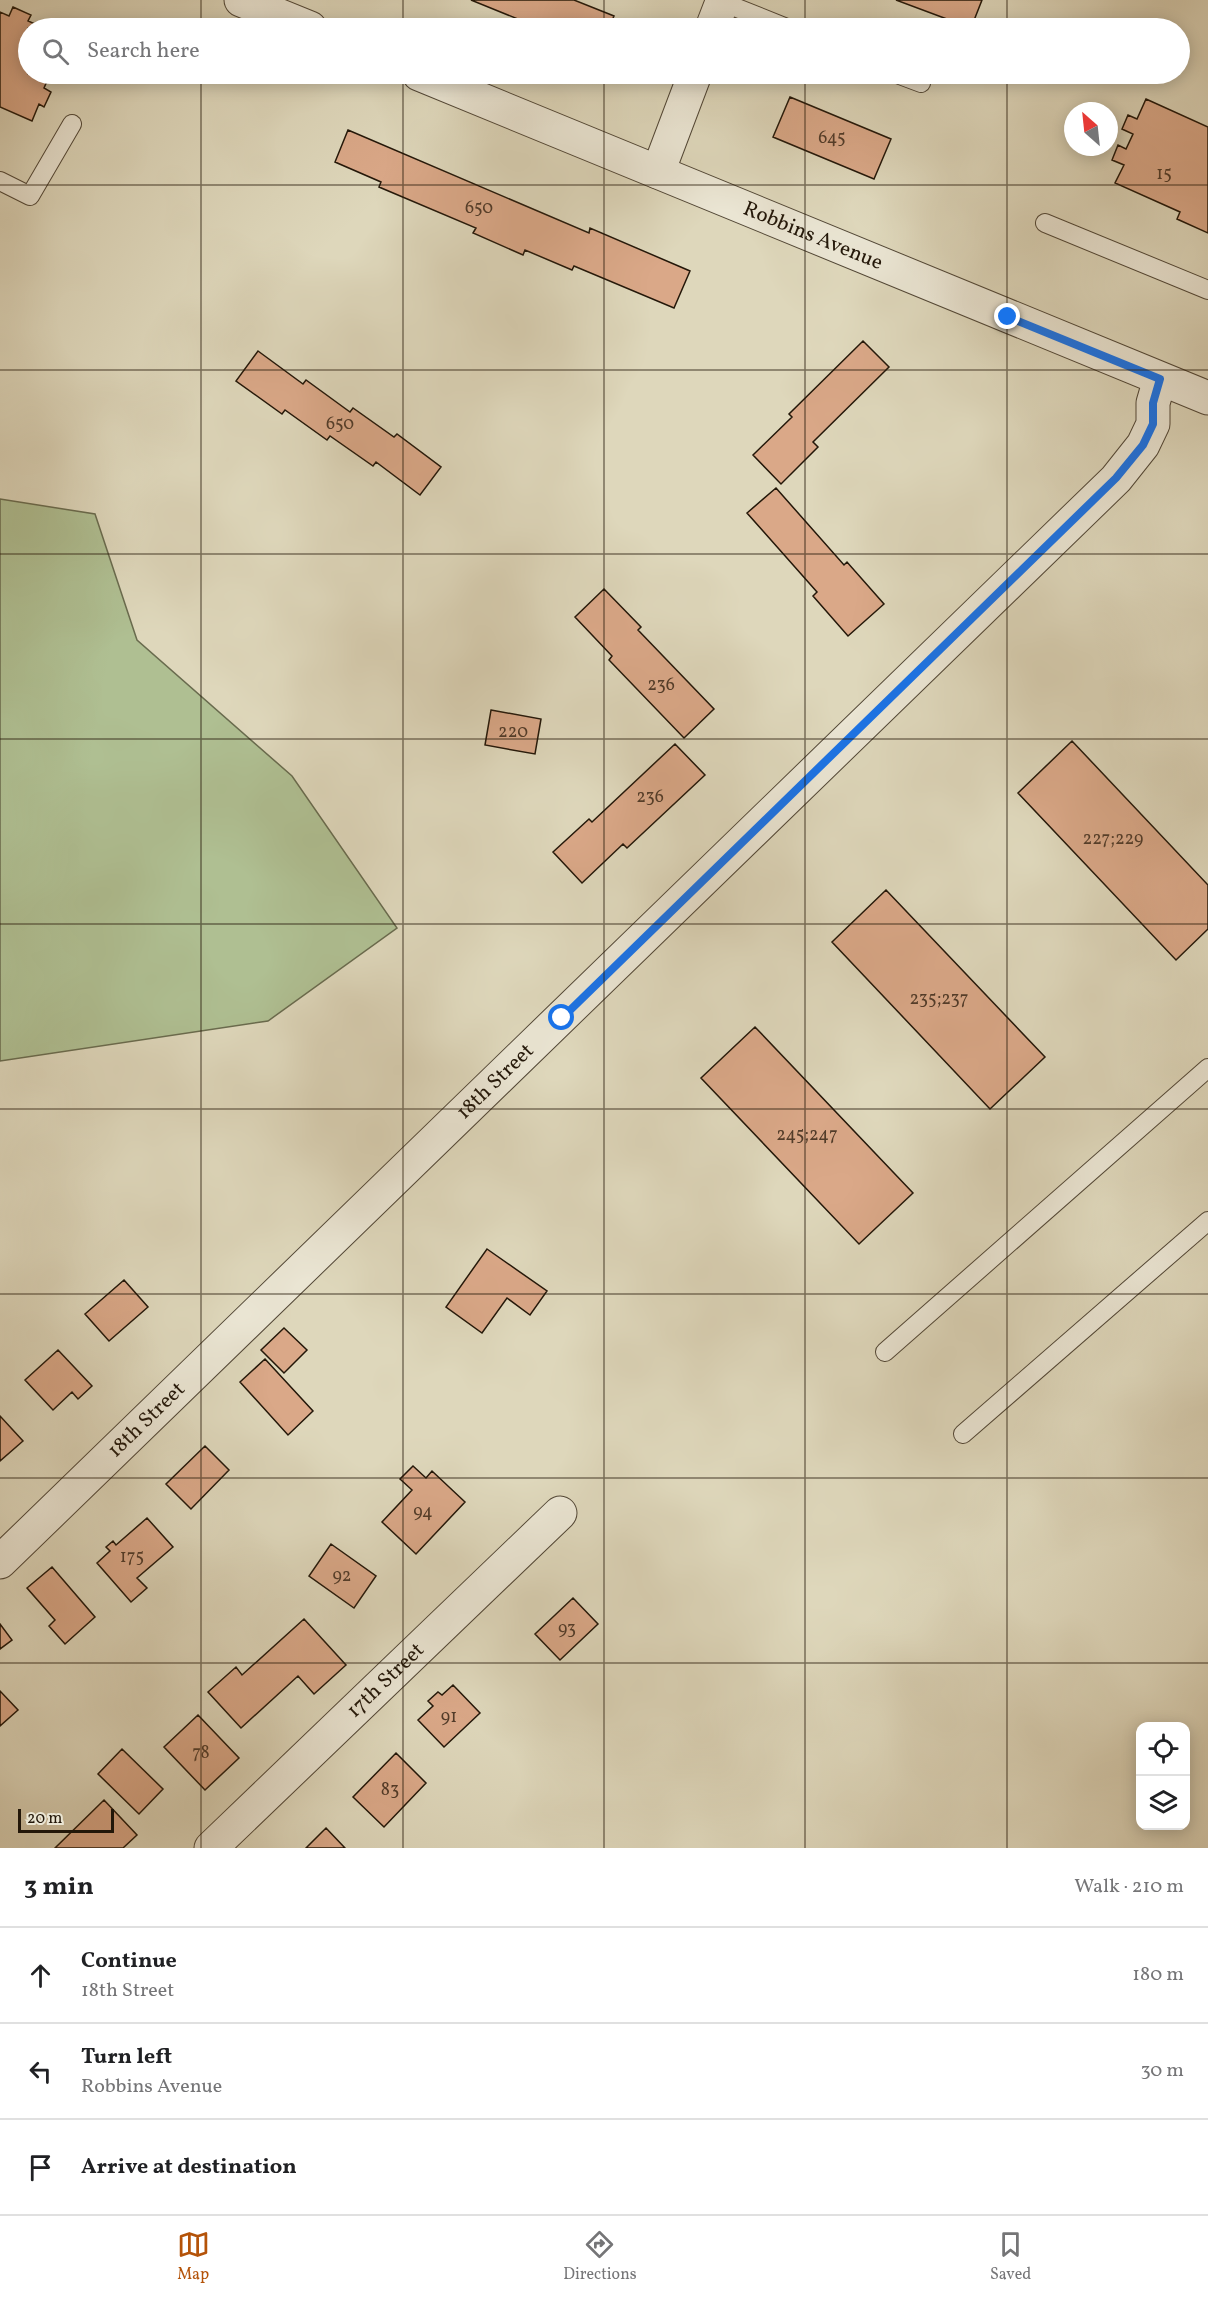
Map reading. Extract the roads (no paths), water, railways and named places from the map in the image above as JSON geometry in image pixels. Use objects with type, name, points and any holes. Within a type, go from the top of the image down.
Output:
[{"type":"street","points":[[241,0],[285,18]]},
{"type":"street","name":"Robbins Avenue","points":[[443,84],[1208,398]]},
{"type":"street","points":[[658,172],[691,84]]},
{"type":"street","name":"18th Street","points":[[0,1562],[1116,478],[1143,445],[1153,424],[1153,403],[1160,379]]},
{"type":"street","name":"17th Street","points":[[211,1848],[561,1513]]},
{"type":"lane","points":[[718,10],[749,18]]},
{"type":"lane","points":[[0,181],[30,196],[72,124]]},
{"type":"lane","points":[[1045,223],[1208,290]]},
{"type":"lane","points":[[885,1352],[1208,1068]]},
{"type":"lane","points":[[963,1434],[1208,1221]]}]
